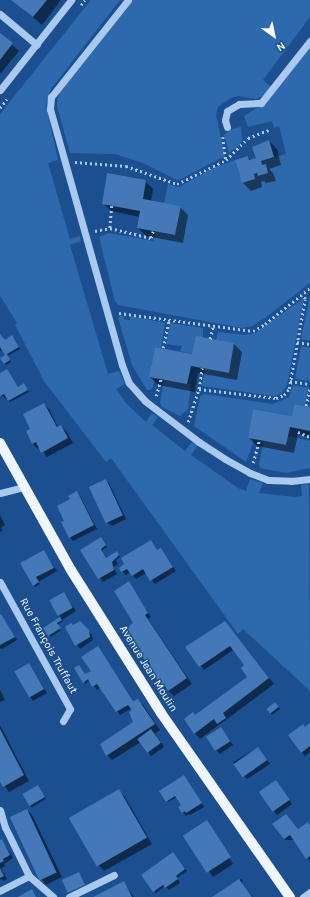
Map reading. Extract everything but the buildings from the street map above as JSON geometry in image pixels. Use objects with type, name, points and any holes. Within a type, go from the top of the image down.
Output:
[{"type":"main road","name":"Avenue Jean Moulin","points":[[0,443],[71,570],[161,712],[290,897]]},
{"type":"street","points":[[0,90],[71,0]]},
{"type":"street","points":[[128,0],[51,97],[50,109],[122,365],[129,383],[151,405],[199,442],[250,473],[268,480],[291,481],[310,479]]},
{"type":"street","points":[[0,14],[37,45]]},
{"type":"street","points":[[227,127],[225,120],[227,111],[240,104],[261,103],[310,41]]},
{"type":"street","points":[[0,493],[24,486]]},
{"type":"street","name":"Rue François Truffaut","points":[[0,582],[70,709],[63,721]]},
{"type":"street","points":[[0,810],[5,827],[29,876],[53,897]]},
{"type":"street","points":[[69,897],[114,875]]},
{"type":"street","points":[[0,891],[29,876]]},
{"type":"street","points":[[303,897],[310,892]]},
{"type":"path","points":[[226,160],[222,131],[227,127]]},
{"type":"path","points":[[64,161],[126,166],[177,184],[226,160],[248,138],[269,130]]},
{"type":"path","points":[[112,206],[110,228],[151,238],[153,231]]},
{"type":"path","points":[[106,311],[253,331],[265,324],[310,288]]},
{"type":"path","points":[[199,389],[276,398],[284,395],[289,389],[305,299],[303,294]]},
{"type":"path","points":[[162,348],[169,320]]},
{"type":"path","points":[[210,339],[213,326]]},
{"type":"path","points":[[297,342],[310,344]]},
{"type":"path","points":[[185,431],[199,389],[202,368]]},
{"type":"path","points":[[151,405],[157,396],[161,379]]},
{"type":"path","points":[[290,381],[310,384]]},
{"type":"path","points":[[306,406],[310,387]]},
{"type":"path","points":[[298,432],[310,437]]},
{"type":"path","points":[[250,473],[259,440]]},
{"type":"shaded area","points":[[91,0],[120,0],[51,89],[46,105],[58,160],[48,163],[70,239],[80,236],[81,241],[70,245],[108,374],[119,371],[125,384],[116,389],[126,403],[146,422],[152,413],[158,417],[152,425],[185,451],[192,442],[198,445],[191,455],[238,488],[246,491],[250,479],[263,483],[259,493],[294,497],[302,496],[301,485],[309,484],[310,691],[243,629],[238,634],[111,458],[106,462],[44,381],[15,325],[17,323],[0,296],[0,114]]},
{"type":"shaded area","points":[[133,0],[310,0],[310,17],[263,80],[271,87],[263,96],[256,99],[239,96],[231,98],[218,107],[216,115],[225,156],[181,179],[177,180],[143,163],[115,154],[70,153],[57,106],[57,101],[62,87]]},
{"type":"shaded area","points":[[310,47],[310,283],[265,318],[252,326],[242,328],[118,305],[115,301],[99,237],[109,233],[153,241],[156,232],[175,235],[181,206],[164,203],[168,184],[179,187],[213,168],[235,160],[242,183],[255,179],[254,174],[257,173],[258,175],[268,173],[266,164],[262,165],[261,161],[286,154],[279,126],[274,128],[272,121],[248,127],[244,116],[267,101]]},
{"type":"shaded area","points":[[241,127],[242,139],[240,145],[229,153],[224,135],[229,130]]},
{"type":"shaded area","points":[[310,296],[310,341],[301,339]]},
{"type":"shaded area","points":[[304,298],[287,385],[282,393],[274,396],[202,386],[205,368],[229,373],[234,343],[216,340],[218,332],[245,335],[255,333]]},
{"type":"shaded area","points":[[120,316],[124,316],[124,319],[130,320],[131,316],[165,323],[161,348],[155,347],[149,377],[155,378],[153,387],[150,390],[147,390],[132,365],[118,318]]},
{"type":"shaded area","points":[[170,323],[203,328],[203,337],[192,354],[180,351],[182,346],[166,344]]},
{"type":"shaded area","points":[[301,346],[310,348],[310,381],[295,379]]},
{"type":"shaded area","points":[[164,380],[191,384],[188,409],[180,416],[162,407],[160,402]]},
{"type":"shaded area","points":[[293,385],[309,388],[305,406],[294,404],[292,416],[253,409],[248,438],[254,440],[246,462],[194,426],[200,397],[204,394],[273,404],[289,397]]},
{"type":"shaded area","points":[[288,436],[310,441],[310,468],[286,473],[260,468],[259,464],[264,441],[286,445]]}]
